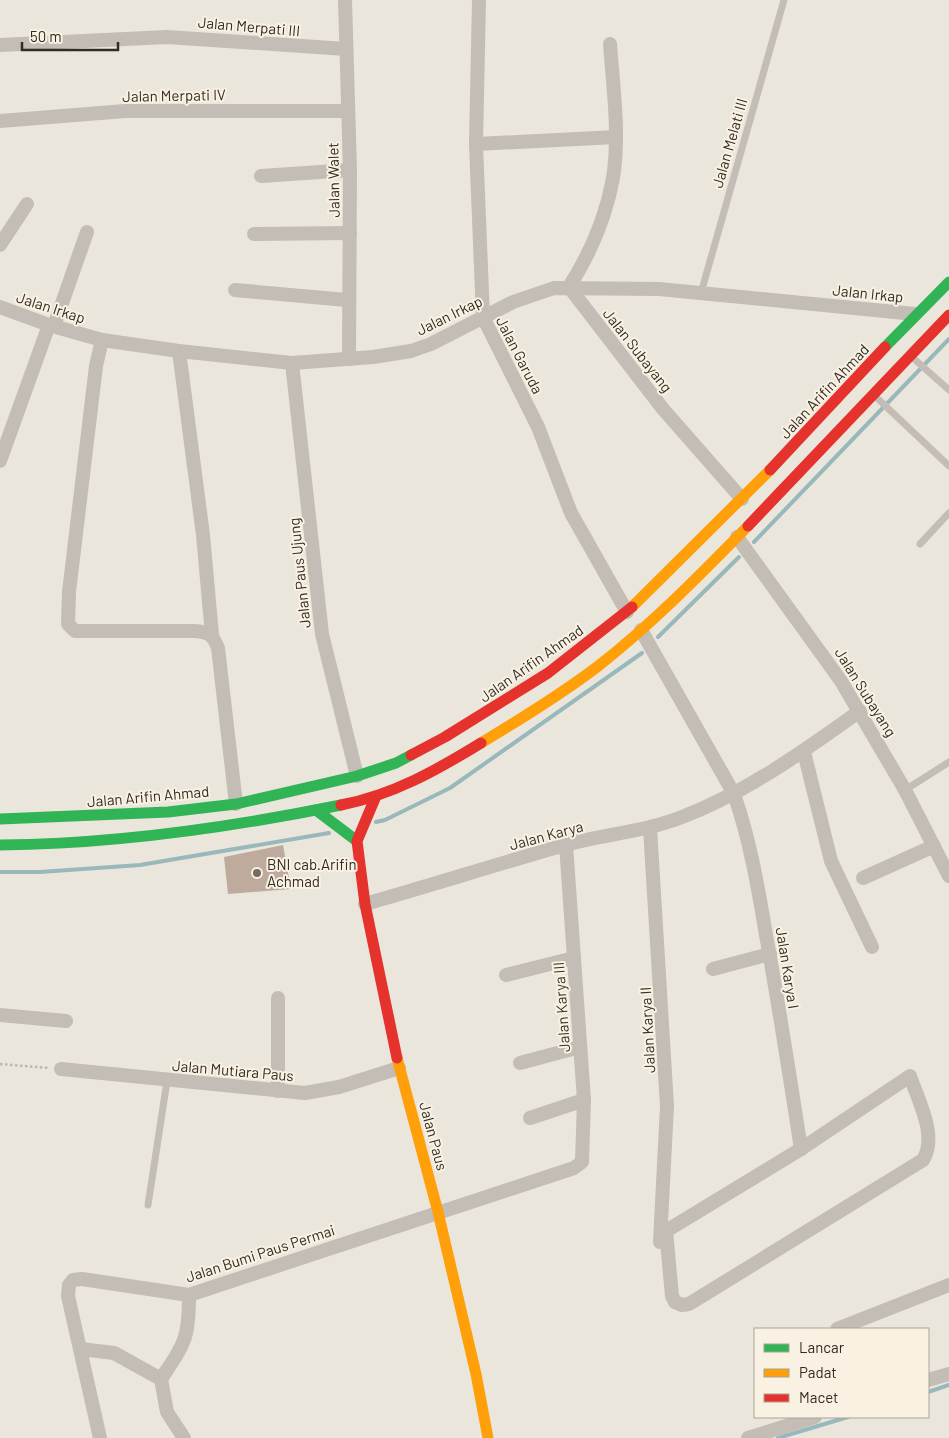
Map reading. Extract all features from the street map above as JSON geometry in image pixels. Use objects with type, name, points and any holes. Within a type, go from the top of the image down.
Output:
[{"type":"main road","name":"Jalan Arifin Ahmad","points":[[0,819],[123,815],[236,804],[357,776],[396,763],[445,738],[548,673],[626,612],[742,499],[915,314],[949,282]]},
{"type":"main road","points":[[0,845],[35,845],[156,837],[211,830],[316,810],[376,796],[422,778],[520,720],[589,673],[641,630],[878,399],[910,356],[949,315]]},
{"type":"main road","points":[[316,810],[357,841],[376,796]]},
{"type":"main road","name":"Jalan Paus","points":[[357,841],[365,904],[399,1068],[420,1139],[438,1212],[476,1374],[488,1438]]},
{"type":"street","name":"Jalan Walet","points":[[345,0],[350,170],[349,359]]},
{"type":"street","name":"Jalan Garuda","points":[[479,0],[476,144],[483,317],[538,427],[571,513],[626,612]]},
{"type":"street","name":"Jalan Merpati III","points":[[0,45],[167,37],[346,49]]},
{"type":"street","points":[[569,287],[592,245],[603,217],[613,178],[616,138],[610,44]]},
{"type":"street","name":"Jalan Merpati IV","points":[[0,121],[125,111],[348,111]]},
{"type":"street","points":[[476,144],[616,138]]},
{"type":"street","points":[[261,176],[350,170]]},
{"type":"street","points":[[0,245],[26,204]]},
{"type":"street","points":[[0,461],[87,232]]},
{"type":"street","points":[[254,234],[350,233]]},
{"type":"street","name":"Jalan Irkap","points":[[0,307],[51,326],[102,340],[180,351],[292,363],[349,359],[411,351],[431,344],[483,317],[544,290],[569,287],[659,289],[915,314]]},
{"type":"street","name":"Jalan Subayang","points":[[569,287],[663,409],[742,499]]},
{"type":"street","points":[[236,290],[348,300]]},
{"type":"street","points":[[102,340],[96,366],[69,592],[69,627],[75,631],[196,631],[212,635]]},
{"type":"street","points":[[180,351],[204,535],[212,635],[218,648],[236,804]]},
{"type":"street","name":"Jalan Paus Ujung","points":[[292,363],[322,634],[357,776]]},
{"type":"street","name":"Jalan Subayang","points":[[738,537],[794,613],[860,711],[905,790],[949,876]]},
{"type":"street","points":[[641,630],[734,794]]},
{"type":"street","name":"Jalan Karya","points":[[365,904],[566,845],[650,828],[681,818],[734,794],[804,752],[860,711]]},
{"type":"street","points":[[804,752],[831,861],[872,947]]},
{"type":"street","name":"Jalan Karya I","points":[[734,794],[753,859],[801,1149]]},
{"type":"street","name":"Jalan Karya II","points":[[650,828],[667,1106],[660,1230],[660,1267],[664,1298]]},
{"type":"street","name":"Jalan Karya III","points":[[566,845],[584,1100],[584,1153],[580,1165]]},
{"type":"street","points":[[863,878],[934,846]]},
{"type":"street","points":[[713,970],[770,954]]},
{"type":"street","points":[[506,975],[574,958]]},
{"type":"street","points":[[278,998],[278,1091]]},
{"type":"street","points":[[0,1015],[66,1022]]},
{"type":"street","points":[[520,1062],[580,1046]]},
{"type":"street","name":"Jalan Mutiara Paus","points":[[61,1069],[278,1091],[318,1092],[399,1068]]},
{"type":"street","points":[[910,1076],[928,1134],[929,1147],[923,1160],[688,1304],[682,1305],[675,1302],[672,1296],[666,1231],[801,1149],[910,1076]]},
{"type":"street","points":[[530,1118],[584,1100]]},
{"type":"street","name":"Jalan Bumi Paus Permai","points":[[100,1438],[68,1296],[69,1285],[73,1280],[82,1279],[189,1295],[580,1165]]},
{"type":"street","points":[[840,1328],[949,1285]]},
{"type":"street","points":[[184,1438],[167,1412],[161,1379],[186,1339],[189,1326],[189,1295]]},
{"type":"street","points":[[81,1349],[114,1353],[161,1379]]},
{"type":"street","points":[[929,1380],[949,1374]]},
{"type":"street","points":[[748,1438],[812,1418]]},
{"type":"lane","name":"Jalan Melati III","points":[[701,293],[784,0]]},
{"type":"lane","points":[[910,356],[949,390]]},
{"type":"lane","points":[[878,399],[949,466]]},
{"type":"lane","points":[[920,544],[949,514]]},
{"type":"lane","points":[[905,790],[949,762]]},
{"type":"lane","points":[[148,1205],[167,1080]]},
{"type":"path","points":[[0,1064],[61,1069]]},
{"type":"building","name":"BNI cab.Arifin Achmad","points":[[283,845],[291,889],[228,894],[224,857]]},
{"type":"waterway","points":[[754,542],[949,339]]},
{"type":"waterway","points":[[658,637],[739,557]]},
{"type":"waterway","points":[[376,822],[385,820],[450,788],[642,653]]},
{"type":"waterway","points":[[0,872],[40,872],[140,865],[329,833]]},
{"type":"waterway","points":[[929,1392],[949,1385]]},
{"type":"waterway","points":[[778,1438],[845,1418]]},
{"type":"traffic: fast","points":[[885,347],[949,282]]},
{"type":"traffic: fast","points":[[0,819],[168,812],[236,804],[357,776],[396,763],[411,755]]},
{"type":"traffic: fast","points":[[0,845],[86,842],[172,833],[214,828],[341,805]]},
{"type":"traffic: fast","points":[[316,810],[357,841]]},
{"type":"traffic: slow","points":[[632,607],[770,470]]},
{"type":"traffic: slow","points":[[481,743],[555,697],[617,651],[675,599],[748,526]]},
{"type":"traffic: slow","points":[[397,1058],[438,1212],[476,1374],[488,1438]]},
{"type":"traffic: jam","points":[[748,526],[949,315]]},
{"type":"traffic: jam","points":[[770,470],[885,347]]},
{"type":"traffic: jam","points":[[411,755],[445,737],[548,673],[632,607]]},
{"type":"traffic: jam","points":[[341,805],[360,801],[397,788],[448,763],[481,743]]},
{"type":"traffic: jam","points":[[376,796],[357,841],[365,904],[397,1058]]},
{"type":"place","name":"BNI cab.Arifin Achmad","points":[[257,873]]}]
